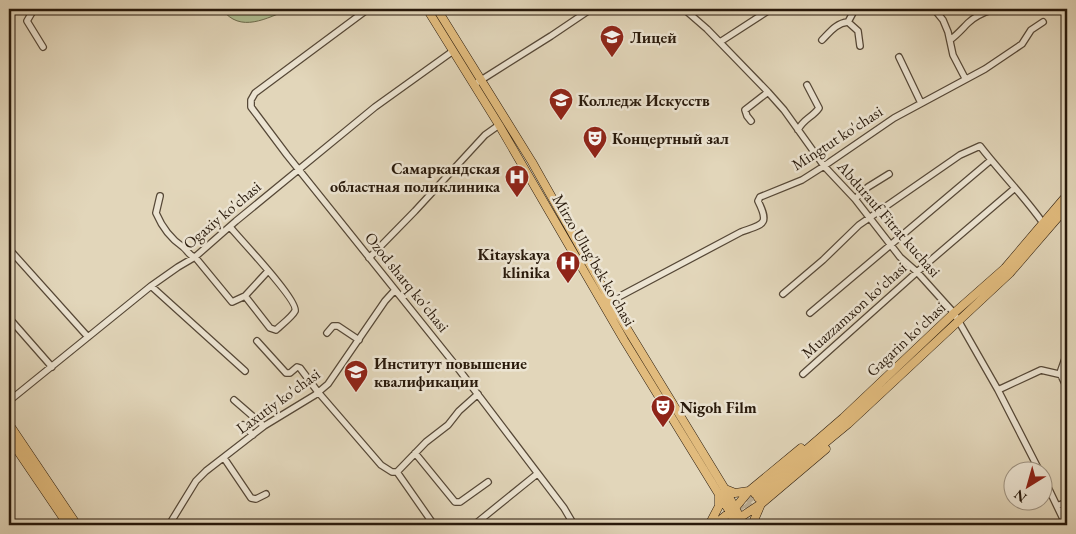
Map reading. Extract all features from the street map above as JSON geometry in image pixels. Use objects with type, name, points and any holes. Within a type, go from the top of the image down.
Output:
[{"type":"main road","name":"Mirzo Ulug'bek ko'chasi","points":[[427,9],[499,125],[624,340],[720,496],[732,510]]},
{"type":"main road","name":"Mirzo Ulug'bek ko'chasi","points":[[437,9],[532,162],[611,301],[725,489],[736,523],[744,525]]},
{"type":"main road","name":"Gagarin ko'chasi","points":[[845,421],[954,313],[1006,268],[1067,195]]},
{"type":"main road","name":"Gagarin ko'chasi","points":[[756,497],[958,322],[1010,273],[1067,207]]},
{"type":"main road","points":[[716,525],[732,510],[756,497],[841,435],[845,421]]},
{"type":"main road","points":[[9,424],[77,525]]},
{"type":"main road","points":[[9,438],[68,525]]},
{"type":"main road","points":[[725,489],[756,497]]},
{"type":"main road","points":[[709,525],[718,506],[720,496]]},
{"type":"main road","points":[[736,523],[756,497]]},
{"type":"main road","points":[[752,525],[756,497]]},
{"type":"street","points":[[34,9],[27,21],[42,46]]},
{"type":"street","name":"Ozod sharq ko'chasi","points":[[368,9],[255,93],[251,100],[251,106],[272,136],[478,394],[564,508],[574,525]]},
{"type":"street","points":[[474,85],[591,9]]},
{"type":"street","name":"Abdurauf Fitrat kuchasi","points":[[684,9],[720,42],[768,92],[824,166],[855,199],[900,257],[954,313],[998,390],[1035,462]]},
{"type":"street","points":[[720,42],[771,9]]},
{"type":"street","points":[[848,22],[854,9]]},
{"type":"street","points":[[934,9],[943,20],[953,55],[966,78]]},
{"type":"street","points":[[950,40],[980,14],[994,9]]},
{"type":"street","points":[[822,40],[836,25],[841,22],[848,22],[858,31],[860,46]]},
{"type":"street","name":"Mingtut ko'chasi","points":[[611,301],[741,232],[760,225],[765,220],[765,215],[758,201],[760,197],[802,180],[879,127],[985,69],[1022,44],[1031,30],[1043,22]]},
{"type":"street","name":"Ogaxiy ko'chasi","points":[[9,401],[151,286],[178,267],[195,258],[375,107],[453,50]]},
{"type":"street","points":[[899,57],[921,103]]},
{"type":"street","points":[[798,130],[802,122],[817,112],[819,108],[807,85]]},
{"type":"street","points":[[751,121],[744,112],[745,110],[768,92]]},
{"type":"street","points":[[369,258],[480,140],[499,125]]},
{"type":"street","points":[[783,294],[870,217],[960,155],[980,146],[1026,199],[1043,223]]},
{"type":"street","points":[[810,313],[991,160]]},
{"type":"street","points":[[855,199],[868,187],[889,174]]},
{"type":"street","name":"Muazzamxon ko'chasi","points":[[803,374],[916,272],[1015,188]]},
{"type":"street","points":[[160,196],[156,213],[159,220],[179,246],[183,247],[190,256],[195,258],[232,302],[246,296],[268,271]]},
{"type":"street","points":[[230,228],[282,285],[295,306],[294,311],[276,330],[273,330],[246,296]]},
{"type":"street","points":[[9,249],[88,337]]},
{"type":"street","points":[[151,286],[245,371]]},
{"type":"street","name":"Laxutiy ko'chasi","points":[[169,525],[196,481],[206,471],[264,426],[328,384],[385,301],[395,290]]},
{"type":"street","points":[[9,318],[52,367]]},
{"type":"street","points":[[327,333],[333,326],[338,326],[359,340]]},
{"type":"street","points":[[257,341],[286,373],[290,373],[297,367],[300,368],[318,392],[381,465],[386,470],[392,472],[397,472],[426,442],[448,425],[459,411],[478,394]]},
{"type":"street","points":[[1067,353],[1060,373],[1067,388]]},
{"type":"street","points":[[998,390],[1042,370],[1067,376]]},
{"type":"street","points":[[234,400],[264,426]]},
{"type":"street","points":[[242,425],[254,435]]},
{"type":"street","points":[[415,454],[455,502],[460,502],[488,482]]},
{"type":"street","points":[[224,458],[252,498],[256,499],[266,494]]},
{"type":"street","points":[[397,472],[434,525]]},
{"type":"street","points":[[474,525],[538,474]]},
{"type":"street","points":[[1054,500],[1066,525]]},
{"type":"street","points":[[1057,506],[1067,502]]},
{"type":"green space","points":[[222,9],[290,9],[263,20],[245,22],[229,17]]},
{"type":"tunnel","points":[[737,509],[755,494]]},
{"type":"tunnel","points":[[728,525],[758,498]]},
{"type":"place","name":"Лицей","points":[[612,58]]},
{"type":"place","name":"Колледж Искусств","points":[[561,121]]},
{"type":"place","name":"Концертный зал","points":[[595,159]]},
{"type":"place","name":"Самаркандская областная поликлиника","points":[[517,198]]},
{"type":"place","name":"Kitayskaya klinika","points":[[568,284]]},
{"type":"place","name":"Институт повышение квалификации","points":[[356,393]]},
{"type":"place","name":"Nigoh Film","points":[[663,428]]}]
